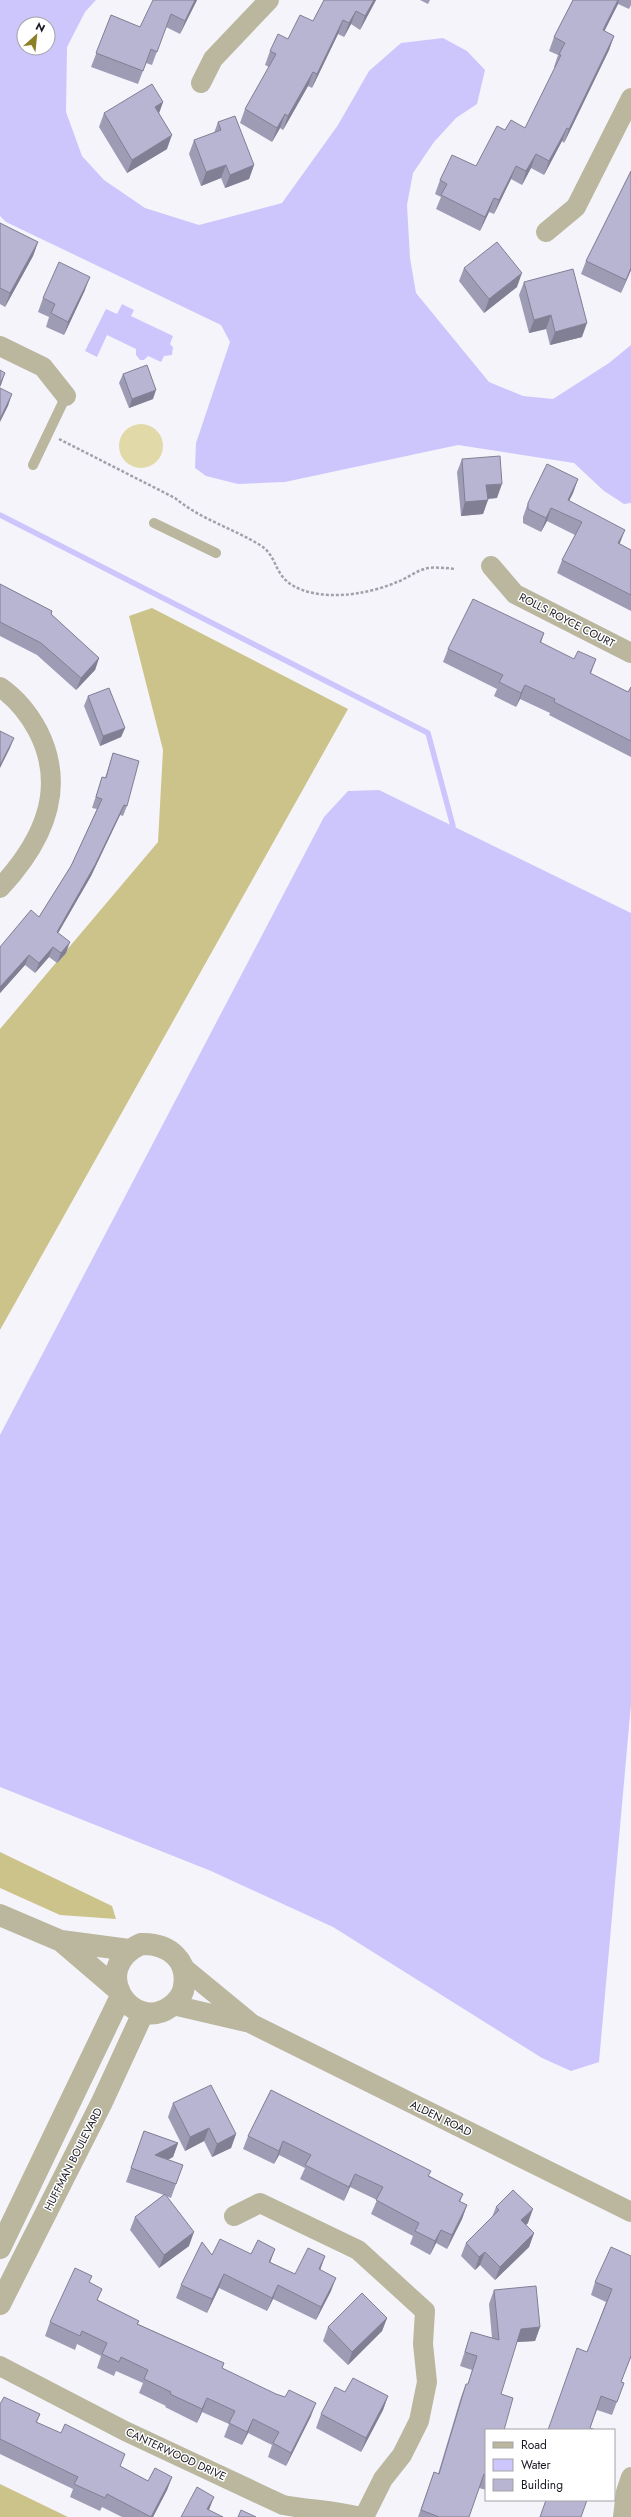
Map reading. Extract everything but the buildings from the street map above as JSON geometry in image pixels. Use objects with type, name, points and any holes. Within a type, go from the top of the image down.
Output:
[{"type":"street","points":[[201,83],[213,59],[269,0]]},
{"type":"street","points":[[546,232],[576,206],[631,98]]},
{"type":"street","points":[[0,346],[43,367],[66,396]]},
{"type":"street","name":"ROLLS ROYCE COURT","points":[[491,566],[514,594],[631,653]]},
{"type":"street","points":[[0,687],[24,709],[45,746],[48,758],[51,792],[48,810],[35,843],[18,868],[0,888]]},
{"type":"street","points":[[0,1914],[61,1941],[129,1950]]},
{"type":"street","points":[[0,2248],[119,1992],[115,1980],[116,1968],[121,1958],[129,1950],[141,1944],[154,1944],[167,1948],[178,1956],[184,1968],[185,1981],[182,1994],[173,2005],[161,2013],[143,2013],[133,2008],[119,1992],[61,1941]]},
{"type":"street","name":"ALDEN ROAD","points":[[184,1968],[252,2024]]},
{"type":"street","name":"ALDEN ROAD","points":[[173,2005],[252,2024],[631,2212]]},
{"type":"street","name":"HUFFMAN BOULEVARD","points":[[0,2304],[102,2102],[143,2013]]},
{"type":"street","points":[[234,2216],[260,2203],[358,2250],[425,2311],[423,2344],[427,2382],[419,2421],[402,2454],[383,2479],[364,2517]]},
{"type":"street","name":"CANTERWOOD DRIVE","points":[[0,2366],[125,2431],[283,2505],[306,2510],[336,2511],[360,2517]]},
{"type":"street","points":[[623,2517],[626,2492],[631,2477]]},
{"type":"lane","points":[[33,465],[66,396]]},
{"type":"lane","points":[[154,523],[216,553]]},
{"type":"path","points":[[48,434],[175,498],[186,508],[260,545],[276,561],[281,575],[288,582],[298,587],[334,596],[361,593],[397,582],[429,568],[455,569]]},
{"type":"shaded area","points":[[141,424],[153,428],[159,434],[163,446],[159,458],[153,464],[141,468],[129,464],[123,458],[119,446],[123,434],[129,428]]},
{"type":"shaded area","points":[[152,608],[348,709],[0,1330],[0,1029],[158,842],[163,750],[129,616]]},
{"type":"shaded area","points":[[0,1852],[112,1906],[116,1919],[60,1915],[0,1888]]},
{"type":"shaded area","points":[[0,2484],[68,2517],[0,2517]]},
{"type":"water","points":[[0,0],[96,0],[85,12],[67,47],[66,112],[82,156],[104,180],[145,208],[199,225],[282,203],[338,125],[369,71],[401,43],[443,38],[467,51],[485,70],[477,104],[456,118],[434,142],[413,173],[407,205],[410,258],[416,293],[489,382],[523,396],[553,399],[609,363],[631,345],[631,503],[624,504],[604,491],[574,463],[458,445],[285,482],[238,484],[206,476],[195,468],[196,443],[230,342],[221,325],[6,222],[0,216]]},
{"type":"water","points":[[122,304],[134,310],[131,316],[173,336],[170,344],[173,347],[172,355],[164,356],[161,362],[148,356],[144,360],[140,360],[136,355],[136,349],[107,335],[97,357],[85,351],[106,309],[117,314]]},
{"type":"water","points":[[379,790],[631,913],[631,1704],[599,2062],[571,2071],[542,2058],[333,1927],[211,1871],[0,1787],[0,1435],[324,817],[348,791]]},
{"type":"waterway","points":[[0,515],[428,733],[453,826]]}]
